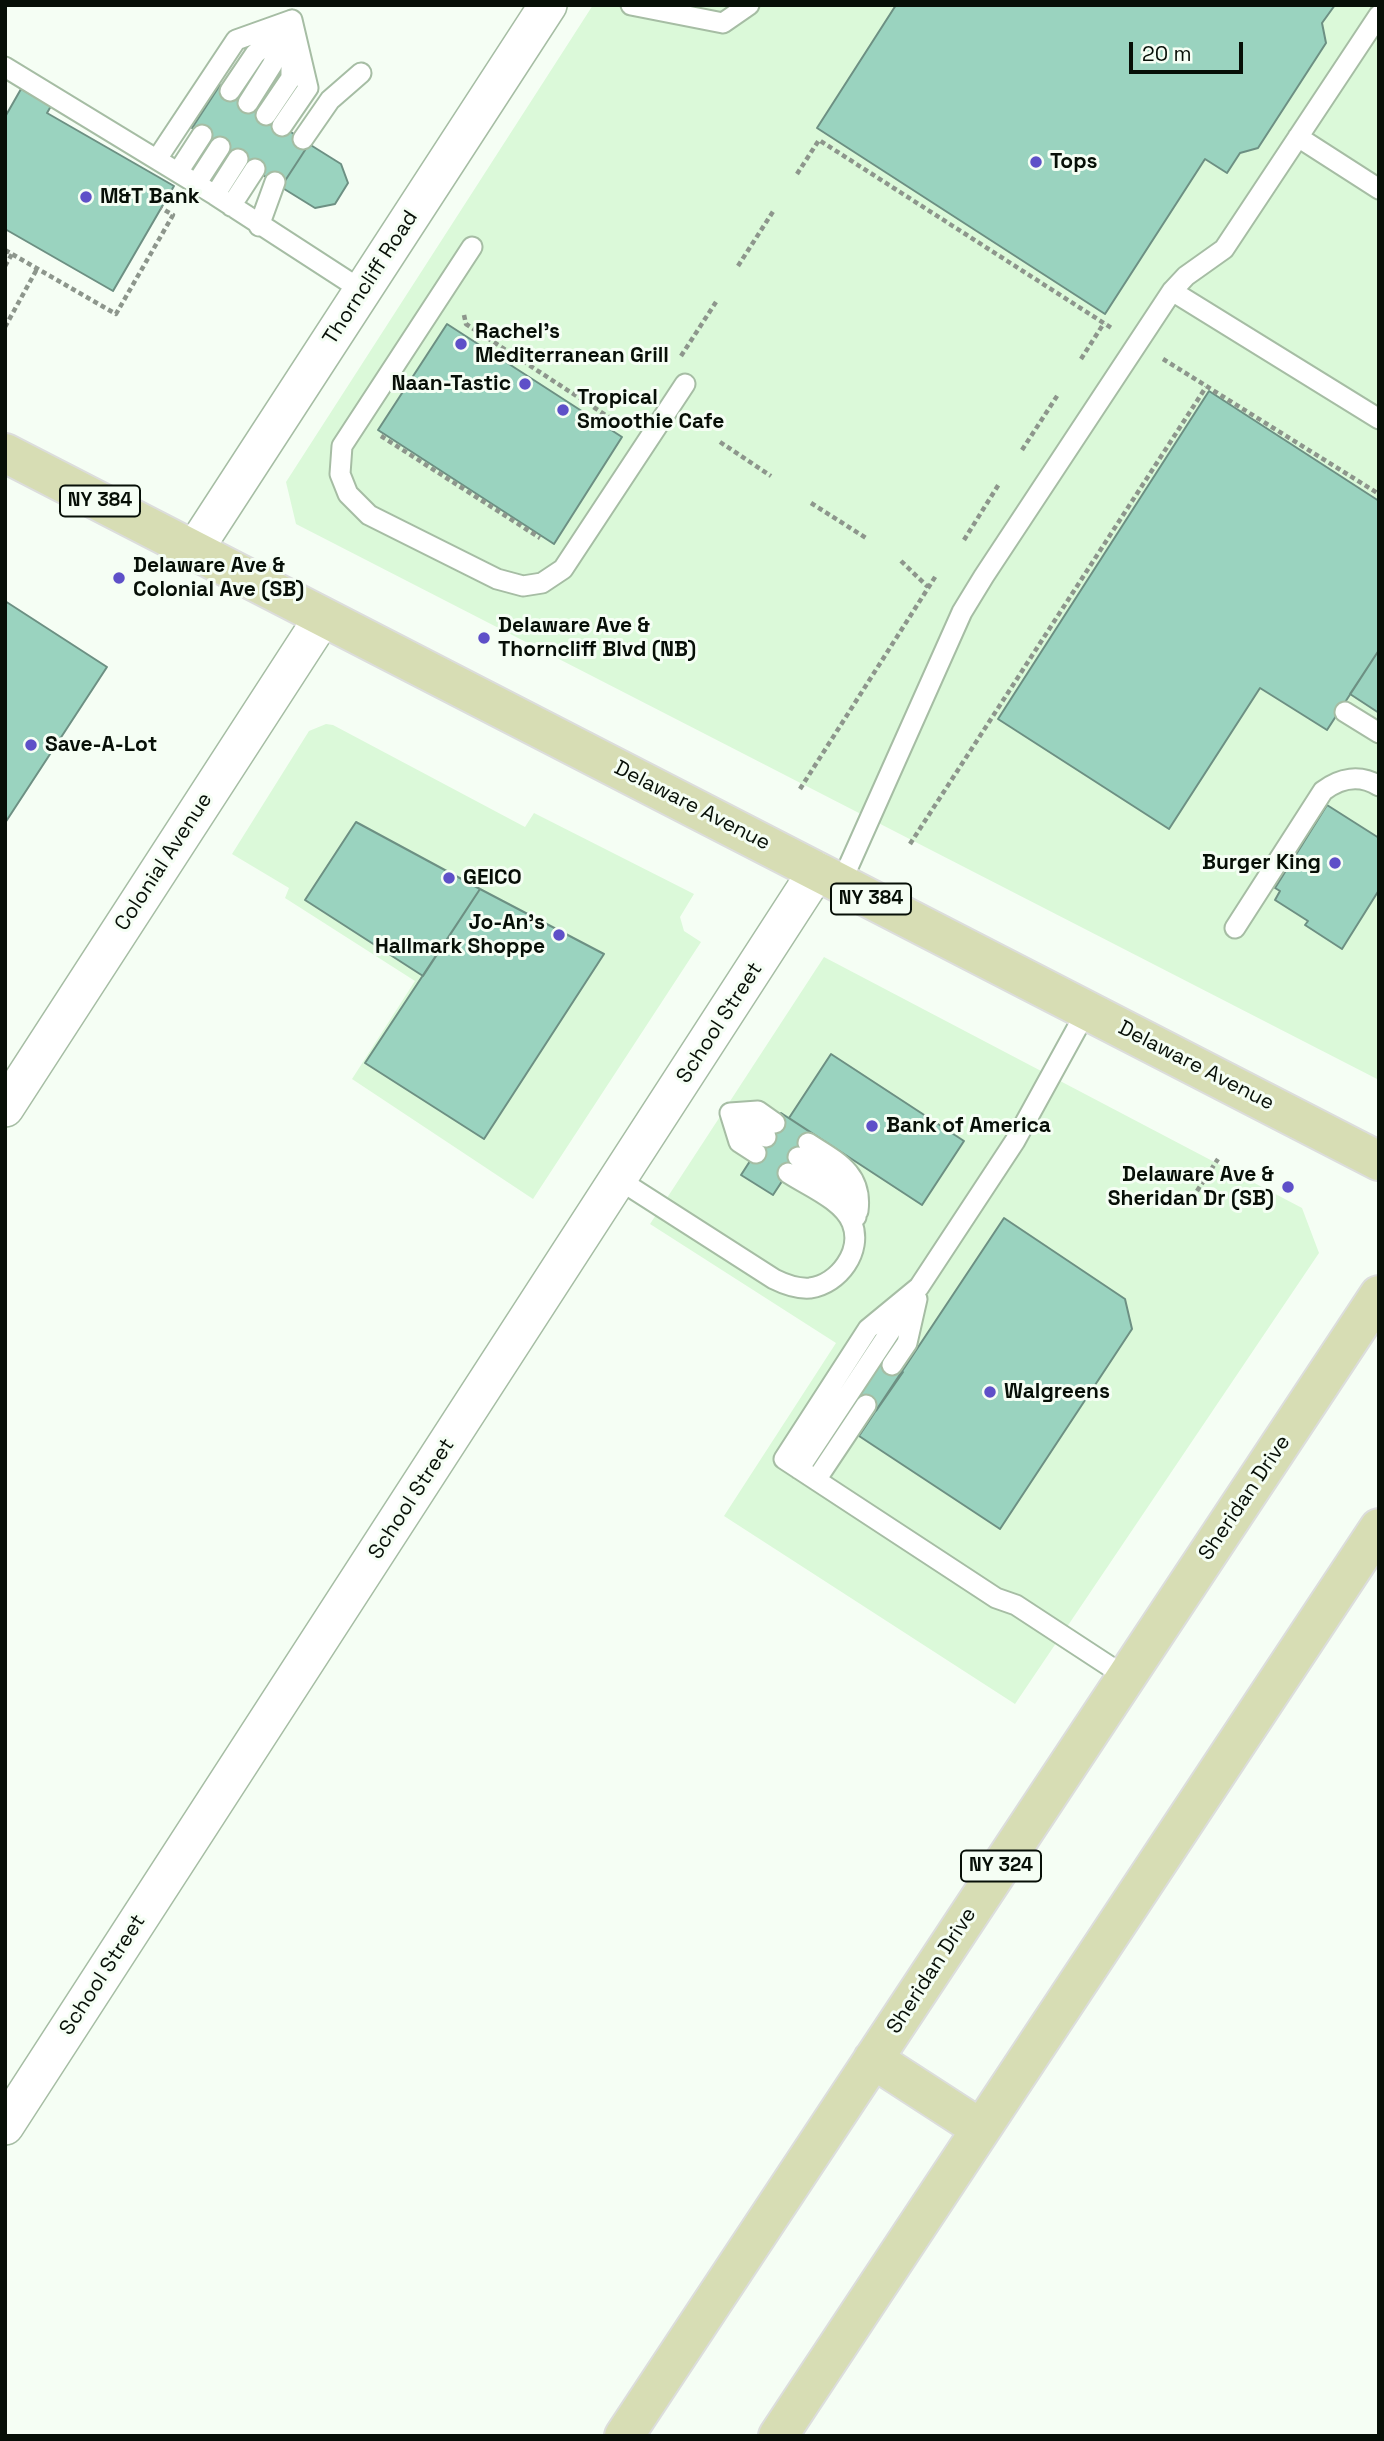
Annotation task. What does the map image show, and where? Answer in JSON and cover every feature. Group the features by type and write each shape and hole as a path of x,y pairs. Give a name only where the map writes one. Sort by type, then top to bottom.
{"main road":[{"name":"Delaware Avenue","path":"5,453 1379,1161"},
{"name":"Sheridan Drive","path":"624,2436 1379,1295"},
{"path":"778,2436 1376,1539"},
{"path":"873,2059 981,2129"}],"street":[{"name":"Thorncliff Road","path":"194,550 548,5"},
{"name":"Colonial Avenue","path":"5,1108 323,617"},
{"name":"School Street","path":"5,2126 618,1179 829,877"}],"lane":[{"path":"631,5 723,23 749,5"},
{"path":"829,877 962,612 1172,291 1186,276 1224,249 1379,15"},
{"path":"230,92 255,54 292,20"},
{"path":"248,103 272,65 292,20"},
{"path":"274,121 308,88 292,20"},
{"path":"157,159 236,40 292,20"},
{"path":"5,67 223,200 259,226 363,291"},
{"path":"303,139 330,100 347,88 361,73"},
{"path":"178,172 202,135"},
{"path":"1298,137 1379,189"},
{"path":"196,184 220,147"},
{"path":"223,200 247,164"},
{"path":"259,226 275,182"},
{"path":"472,247 342,446 340,474 348,494 369,515 497,579 523,586 542,583 563,569 685,384"},
{"path":"1172,291 1379,419"},
{"path":"1345,712 1379,733"},
{"path":"1235,928 1323,791 1335,782 1350,778 1369,780 1379,786"},
{"path":"1087,1010 1015,1141 919,1287 792,1464 996,1598 1016,1605 1126,1677"},
{"path":"758,1111 766,1137 739,1142 730,1114 758,1111"},
{"path":"618,1179 791,1287 811,1288 827,1283 839,1273 851,1255 856,1229 860,1201 853,1176 844,1166 798,1158 842,1207 856,1229"},
{"path":"892,1365 907,1343 919,1287"},
{"path":"816,1480 866,1405"}],"path":[{"path":"797,174 819,140 1113,329"},
{"path":"5,250 116,314 173,215 161,208"},
{"path":"738,266 775,210"},
{"path":"5,266 12,254"},
{"path":"5,327 38,269"},
{"path":"681,357 716,302"},
{"path":"456,307 463,311 466,324 633,432"},
{"path":"1081,359 1104,323"},
{"path":"1161,359 1379,494"},
{"path":"910,844 1206,387"},
{"path":"1022,450 1059,393"},
{"path":"380,435 540,538"},
{"path":"720,442 771,476"},
{"path":"964,540 999,484"},
{"path":"811,503 866,538"},
{"path":"901,561 928,587"},
{"path":"800,789 937,574"},
{"path":"1196,1191 1218,1159"}],"shaded area":[{"path":"593,5 1379,5 1379,1080 296,524 286,482"},
{"path":"326,724 333,725 525,827 534,813 694,894 680,917 684,931 701,942 533,1199 352,1079 415,981 285,898 289,888 232,854 309,731"},
{"path":"824,957 1302,1208 1319,1253 1015,1704 724,1516 836,1343 650,1224"}],"building":[{"name":"Tops","path":"896,5 1335,5 1322,23 1326,43 1258,148 1240,153 1227,173 1205,159 1105,314 817,128"},
{"path":"220,85 309,144 281,187 192,128"},
{"name":"M&T Bank","path":"21,89 51,106 47,113 174,186 113,291 5,229 5,117"},
{"path":"309,144 341,164 348,183 335,204 315,208 281,187"},
{"path":"447,324 622,437 554,544 378,430"},
{"path":"1209,391 1379,501 1379,650 1327,730 1260,688 1169,829 998,719"},
{"name":"Save-A-Lot","path":"5,601 107,667 5,823"},
{"path":"1379,650 1379,713 1350,694"},
{"name":"Burger King","path":"1327,805 1379,838 1379,890 1342,949 1305,925 1308,921 1275,900 1280,891 1275,888"},
{"path":"356,822 480,889 423,976 305,900"},
{"path":"480,889 604,954 484,1139 365,1063"},
{"name":"Bank of America","path":"831,1054 964,1141 922,1205 789,1118"},
{"path":"781,1113 813,1134 773,1195 741,1175"},
{"name":"Walgreens","path":"1004,1218 1125,1299 1132,1329 1000,1529 859,1436"},
{"path":"877,1354 903,1372 876,1411 850,1394"}],"place":[{"name":"Tops","path":"1036,162"},
{"name":"M&T Bank","path":"86,197"},
{"name":"Rachel's Mediterranean Grill","path":"461,344"},
{"name":"Naan-Tastic","path":"525,384"},
{"name":"Tropical Smoothie Cafe","path":"563,410"},
{"name":"Delaware Ave & Colonial Ave (SB)","path":"119,578"},
{"name":"Delaware Ave & Thorncliff Blvd (NB)","path":"484,638"},
{"name":"Save-A-Lot","path":"31,745"},
{"name":"Burger King","path":"1335,863"},
{"name":"GEICO","path":"449,878"},
{"name":"Jo-An's Hallmark Shoppe","path":"559,935"},
{"name":"Bank of America","path":"872,1126"},
{"name":"Delaware Ave & Sheridan Dr (SB)","path":"1288,1187"},
{"name":"Walgreens","path":"990,1392"}]}
